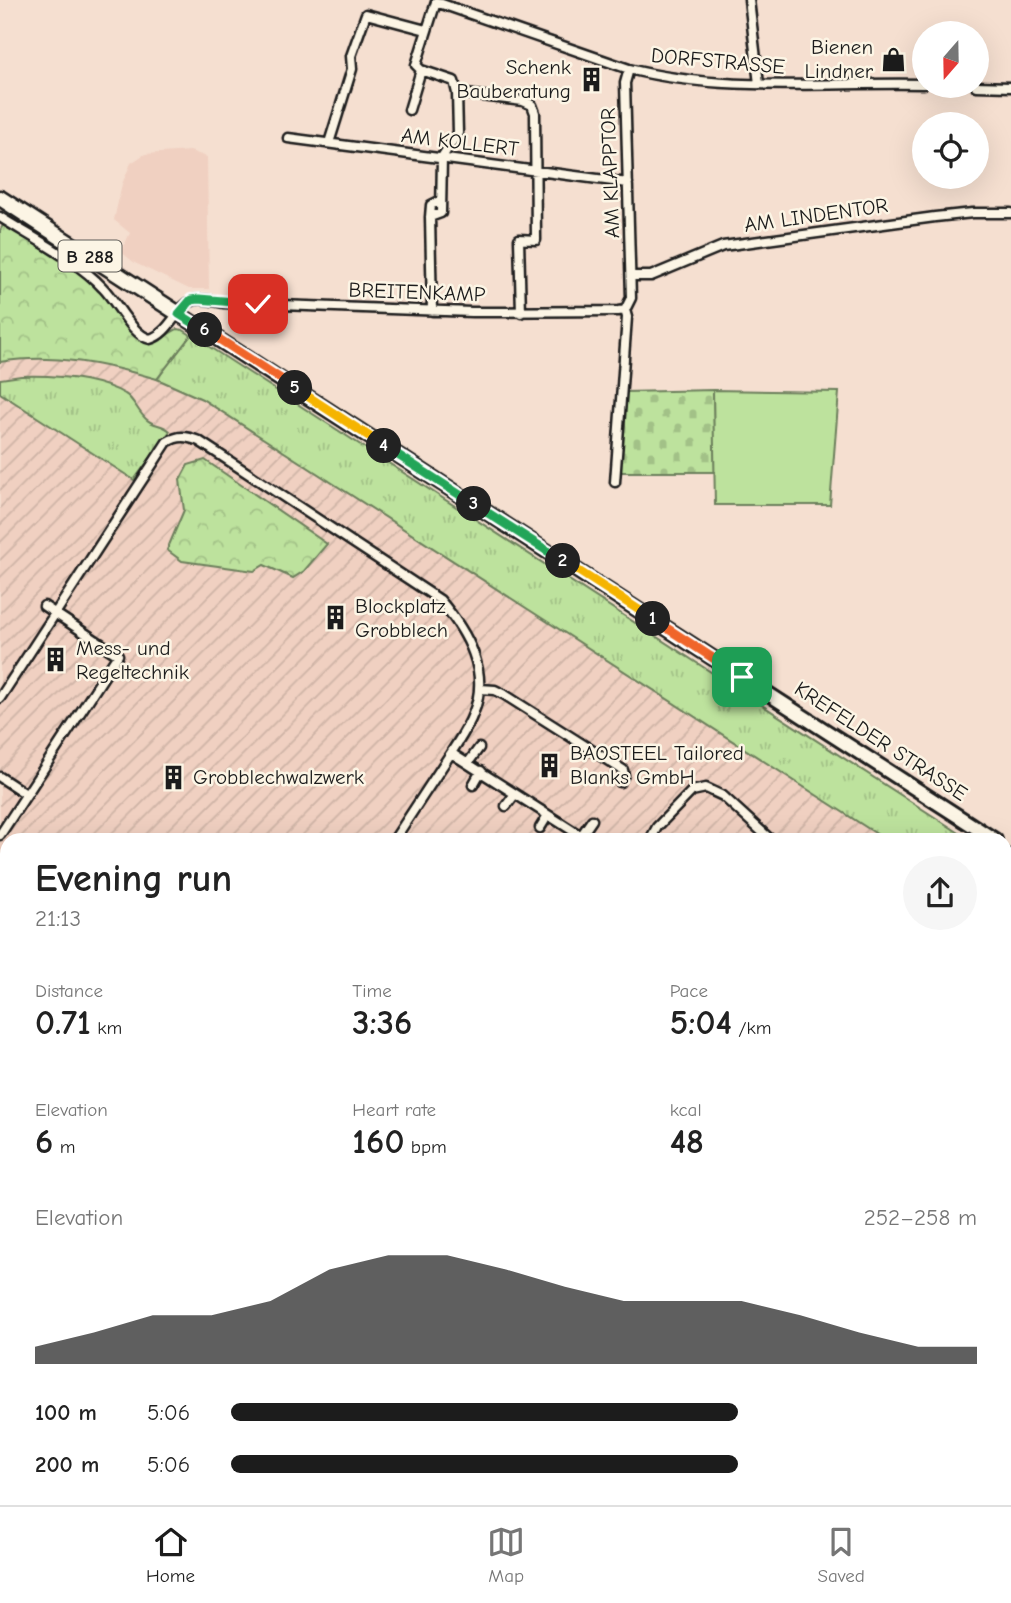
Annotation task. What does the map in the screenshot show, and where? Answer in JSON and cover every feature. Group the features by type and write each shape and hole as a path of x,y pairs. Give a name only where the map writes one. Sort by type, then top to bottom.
{"highway":[{"name":"KREFELDER STRASSE","path":"0,198 177,316"},
{"name":"KREFELDER STRASSE","path":"0,208 177,316"}],"main road":[{"name":"KREFELDER STRASSE","path":"177,316 971,833"},
{"name":"KREFELDER STRASSE","path":"177,316 984,833"}],"street":[{"path":"749,0 759,84"},
{"name":"DORFSTRASSE","path":"426,30 436,2 629,69 658,76 759,84 912,84"},
{"path":"329,143 352,69 351,56 366,14 426,30 416,65 421,70 450,79 456,86 458,133 442,158 441,213 430,217 432,311"},
{"name":"AM KLAPPTOR","path":"629,69 625,83 632,276"},
{"path":"409,110 421,70"},
{"path":"989,86 1011,87"},
{"path":"457,93 523,101 532,105 535,113 536,240 519,239 521,313"},
{"name":"AM KOLLERT","path":"288,138 628,183"},
{"name":"AM LINDENTOR","path":"632,276 651,276 723,246 935,217 1011,213"},
{"name":"BREITENKAMP","path":"0,217 80,268 102,286 140,335 150,339 155,338 191,300 199,299 223,303 432,311 521,313 625,310"},
{"path":"615,482 627,317 625,310 631,299 632,276"},
{"path":"0,698 167,442 176,437 199,441 440,600 458,621 471,646 479,669 480,689 472,716 399,833"},
{"path":"1,833 118,655 44,606"},
{"path":"480,689 495,690 505,695 623,770 624,775 620,782"},
{"path":"504,707 507,702 505,695"},
{"path":"468,763 479,748"},
{"path":"451,752 575,833"},
{"path":"473,785 481,771"},
{"path":"0,777 26,793"},
{"path":"654,833 692,791 706,788 723,796 763,833"},
{"path":"506,806 515,794"},
{"path":"540,828 548,815"},
{"path":"586,833 592,820"}],"shaded area":[{"path":"190,151 207,157 209,289 189,289 135,263 121,252 130,233 114,220 122,184 131,163 145,154"},
{"path":"55,358 126,370 157,379 202,399 875,833 0,833 0,362"}],"green space":[{"path":"4,224 93,282 137,338 153,342 177,329 191,335 157,379 60,359 0,362 0,230"},
{"path":"191,335 959,833 875,833 202,399 157,379"},
{"path":"21,376 74,378 113,388 128,396 149,421 170,431 134,480 0,393 0,379"},
{"path":"713,390 715,472 618,472 625,392"},
{"path":"713,390 839,392 830,505 715,505"},
{"path":"205,460 327,544 304,571 293,578 264,565 254,571 182,561 167,550 184,510 180,480 188,465"}],"place":[{"name":"Bienen Lindner","path":"893,59"},
{"name":"Schenk Bauberatung","path":"591,79"},
{"name":"Blockplatz Grobblech","path":"335,618"},
{"name":"Mess- und Regeltechnik","path":"56,660"},
{"name":"BAOSTEEL Tailored Blanks GmbH","path":"550,765"},
{"name":"Grobblechwalzwerk","path":"173,777"}],"route":[{"path":"258,304 191,300 179,314 742,677"}]}
